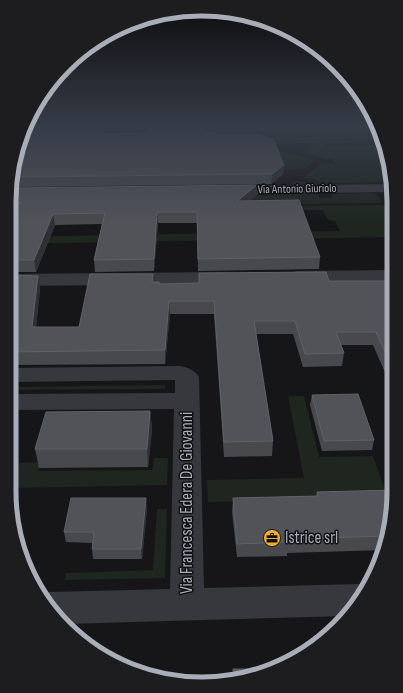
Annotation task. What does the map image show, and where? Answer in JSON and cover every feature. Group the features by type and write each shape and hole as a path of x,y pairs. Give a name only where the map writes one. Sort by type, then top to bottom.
{"street":[{"name":"Via Antonio Giuriolo","path":"215,190 387,188"},
{"path":"283,277 387,276"},
{"path":"16,280 244,278"},
{"name":"Via Francesca Edera De Giovanni","path":"16,375 181,373 187,377 187,605"},
{"name":"Via Francesca Edera De Giovanni","path":"16,402 187,401"},
{"name":"Via Francesca Edera De Giovanni","path":"57,608 352,600"}],"shaded area":[{"path":"276,158 308,158 315,160 304,169 281,170"},
{"path":"326,158 382,158 386,182 292,184 295,181 319,183 317,180 303,178 323,162 335,164 333,160"},
{"path":"318,194 320,198 331,198 333,197 331,194 377,194 382,203 180,206 179,196"},
{"path":"383,205 387,210 387,237 16,244 16,237 340,231 335,221 328,220 323,210 300,210 298,206"},
{"path":"165,385 165,389 16,390 16,387"},
{"path":"288,396 304,396 319,457 373,456 387,498 208,502 207,480 304,478"},
{"path":"154,458 168,458 167,485 16,488 16,474 19,463 41,462 39,471 152,470"},
{"path":"157,509 167,509 165,578 65,580 66,573 153,570"}],"building":[{"path":"21,158 281,158 284,165 272,174 18,177"},
{"path":"257,185 237,201 299,200 320,257 198,259 197,212 157,212 154,259 94,260 105,213 53,214 34,260 16,260 16,203 22,203 16,201 16,188"},
{"path":"326,272 329,281 386,281 387,356 376,332 336,332 344,353 305,354 295,321 254,321 273,441 224,442 214,301 169,301 165,350 16,352 16,275 38,276 32,327 79,327 90,274 153,274 152,282 159,282 160,284 199,283 199,273"},
{"path":"358,394 374,440 324,441 312,395"},
{"path":"150,411 147,449 35,449 46,412"},
{"path":"387,490 387,504 382,536 288,539 288,542 237,544 233,498 318,496 317,492"},
{"path":"71,498 146,498 141,549 92,549 94,532 64,532"},
{"path":"233,669 256,669 250,671 233,674"}],"place":[{"name":"Istrice srl","path":"272,538"}]}
